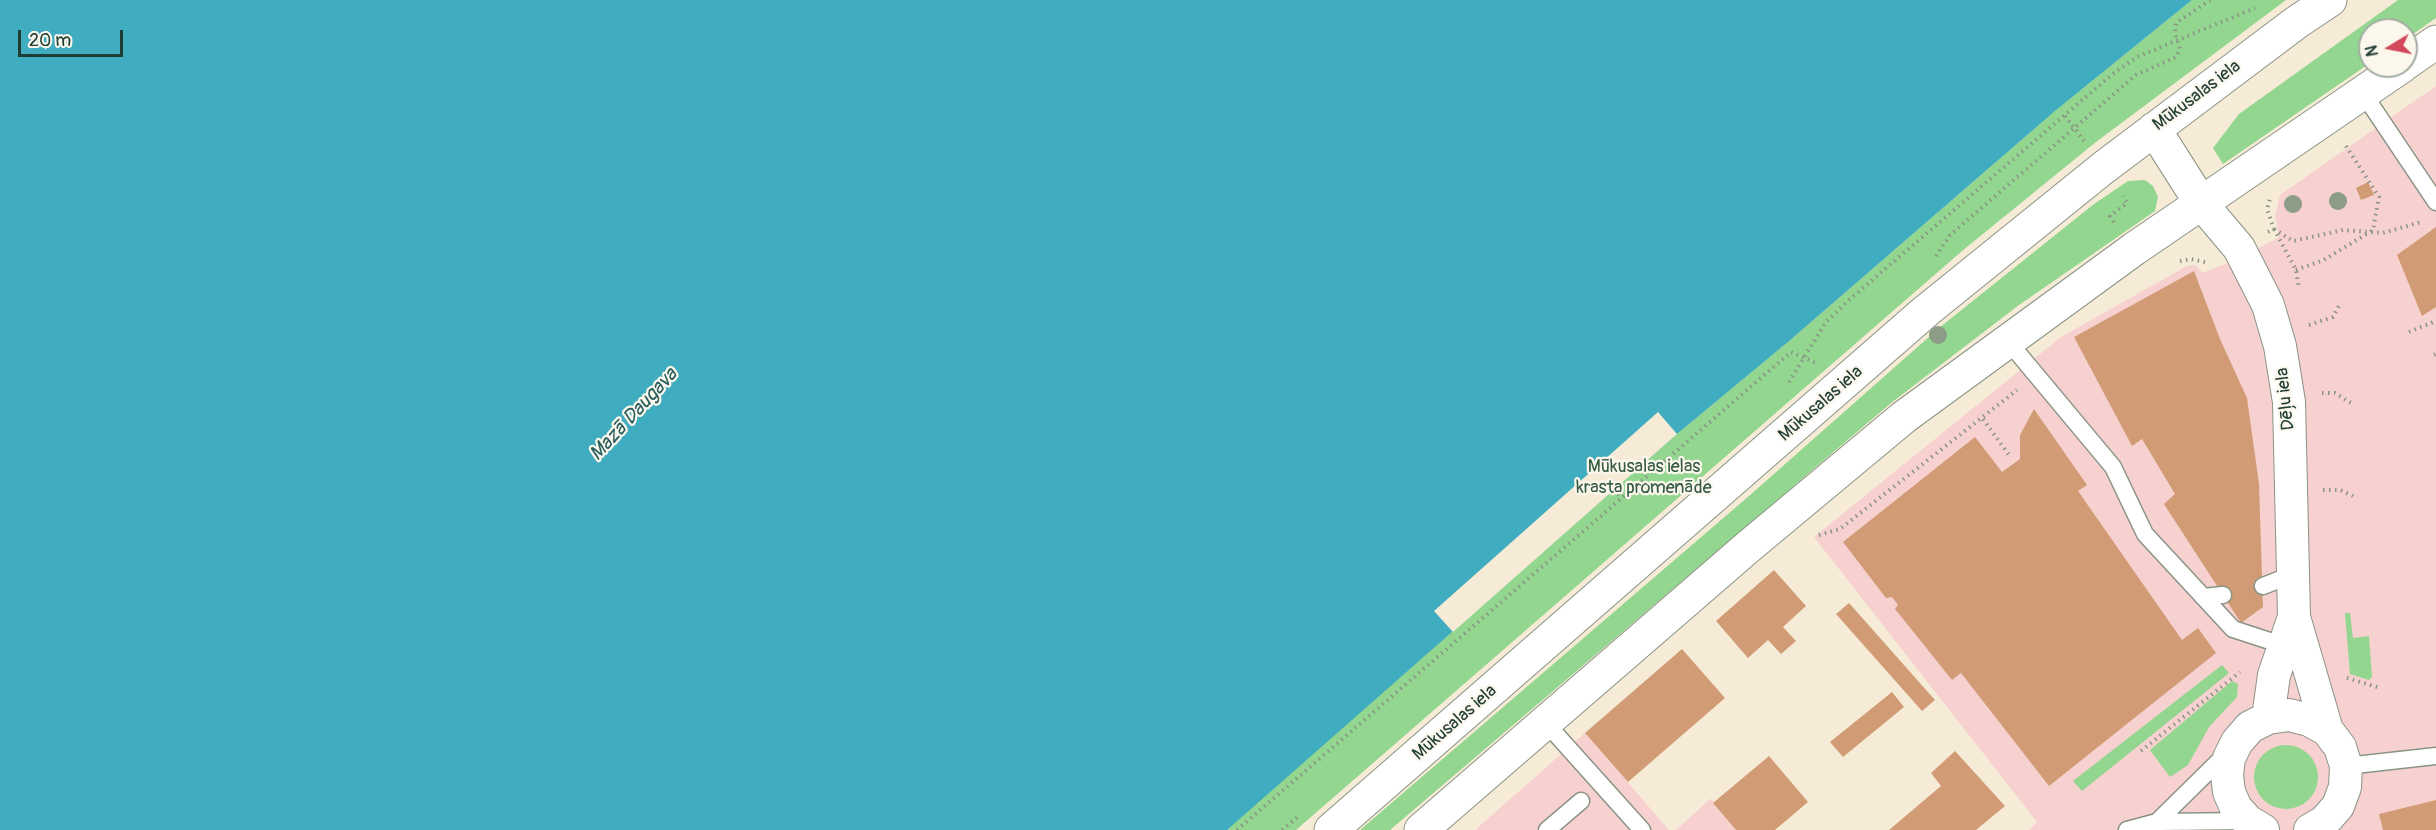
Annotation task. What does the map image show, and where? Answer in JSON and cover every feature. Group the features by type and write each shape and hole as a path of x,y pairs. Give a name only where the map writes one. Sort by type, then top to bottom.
{"main road":[{"name":"Mūkusalas iela","path":"1331,830 1926,311 2103,168 2297,22 2330,0"},
{"path":"2418,55 2436,42"},
{"path":"1421,830 1748,547 1904,417 2134,249 2385,78"},
{"path":"2154,129 2201,203"}],"street":[{"name":"Dēļu iela","path":"2201,203 2239,248 2268,305 2280,346 2289,402 2294,574 2288,631 2274,675 2268,718"},
{"name":"Dēļu iela","path":"2288,631 2327,730 2340,747 2346,766"},
{"path":"2256,825 2236,808 2229,792 2227,775 2229,758 2237,742 2250,727 2268,718 2289,715 2309,720 2327,730"},
{"path":"2310,830 2324,822 2342,818 2346,766"}],"lane":[{"path":"2363,93 2436,202"},
{"path":"2007,340 2113,467 2145,534 2233,629 2288,631"},
{"path":"2263,586 2294,574"},
{"path":"2203,597 2223,595"},
{"path":"1545,722 1642,830"},
{"path":"2157,822 2237,742"},
{"path":"2346,766 2436,756"},
{"path":"1546,830 1581,801"},
{"path":"2129,830 2157,822 2256,825"}],"path":[{"path":"1931,263 1950,235 2136,75 2176,57 2180,49 2175,33 2176,23 2210,0"},
{"path":"1787,386 1826,322 2115,72 2137,57 2263,4"},
{"path":"2065,116 2127,203 2110,216 2134,249"},
{"path":"2296,270 2324,260 2373,230 2379,197 2342,140"},
{"path":"2274,229 2293,241 2343,230 2373,230 2383,233 2400,227 2410,227 2427,217"},
{"path":"2308,325 2333,317 2340,304"},
{"path":"2409,332 2436,321"},
{"path":"1237,830 1791,352 1816,363 1825,355"},
{"path":"1814,536 1840,530 2014,395 2030,368"},
{"path":"2315,394 2335,393 2351,403"},
{"path":"1983,419 2009,455"},
{"path":"1615,489 1622,499"},
{"path":"2319,490 2340,490 2353,496"},
{"path":"2141,751 2236,673 2247,672"},
{"path":"1282,830 1300,814"}],"shaded area":[{"path":"2436,86 2436,830 2029,830 2037,822 1814,537 2061,337 2187,266 2195,265 2202,273 2243,257 2279,237 2275,216 2280,195"},
{"path":"1585,733 1669,830 1475,830"},
{"path":"1710,799 1736,830 1676,830"}],"green space":[{"name":"Mūkusalas ielas krasta promenāde","path":"2192,0 2286,0 2096,142 1962,251 1296,830 1226,830 1677,434 1788,342 2055,111"},
{"path":"2398,0 2436,0 2436,18 2418,31 2418,18 2373,18"},
{"path":"2358,29 2358,71 2223,164 2213,148 2239,114"},
{"path":"2145,180 2153,186 2158,197 2155,211 2019,305 1891,403 1390,830 1360,830 1749,496 1939,328 2094,204 2128,181"},
{"path":"2345,613 2350,613 2353,638 2369,636 2372,677 2369,680 2350,674"},
{"path":"2222,665 2229,673 2082,791 2073,781"},
{"path":"2232,681 2238,684 2237,697 2209,727 2188,765 2170,777 2150,750"},
{"path":"2286,745 2304,751 2312,759 2318,777 2312,795 2304,803 2286,809 2268,803 2260,795 2254,777 2260,759 2268,751"}],"water":[{"name":"Mazā Daugava","path":"0,0 2192,0 2055,111 1788,342 1677,434 1227,830 0,830"}],"pier":[{"path":"1658,412 1677,434 1453,632 1434,611"}],"building":[{"path":"2368,182 2374,195 2361,200 2356,188"},
{"path":"2436,227 2436,307 2422,316 2397,255"},
{"path":"2194,271 2220,339 2247,398 2259,484 2263,607 2241,623 2164,504 2175,494 2142,439 2132,446 2074,337"},
{"path":"2034,409 2087,485 2078,491 2182,640 2198,628 2216,653 2049,786 1961,673 1952,680 1895,609 1898,605 1892,597 1886,598 1843,542 1975,437 2002,472 2020,459 2020,435"},
{"path":"1774,570 1806,606 1783,627 1796,641 1781,654 1768,640 1748,658 1716,621"},
{"path":"1849,603 1935,700 1922,711 1836,614"},
{"path":"1682,649 1725,698 1628,782 1585,733"},
{"path":"1892,692 1904,707 1843,757 1830,742"},
{"path":"1955,751 2005,806 1976,830 1889,830 1941,786 1931,773"},
{"path":"1769,756 1808,802 1775,830 1736,830 1713,803"},
{"path":"2436,800 2436,830 2383,830 2379,814"}]}
